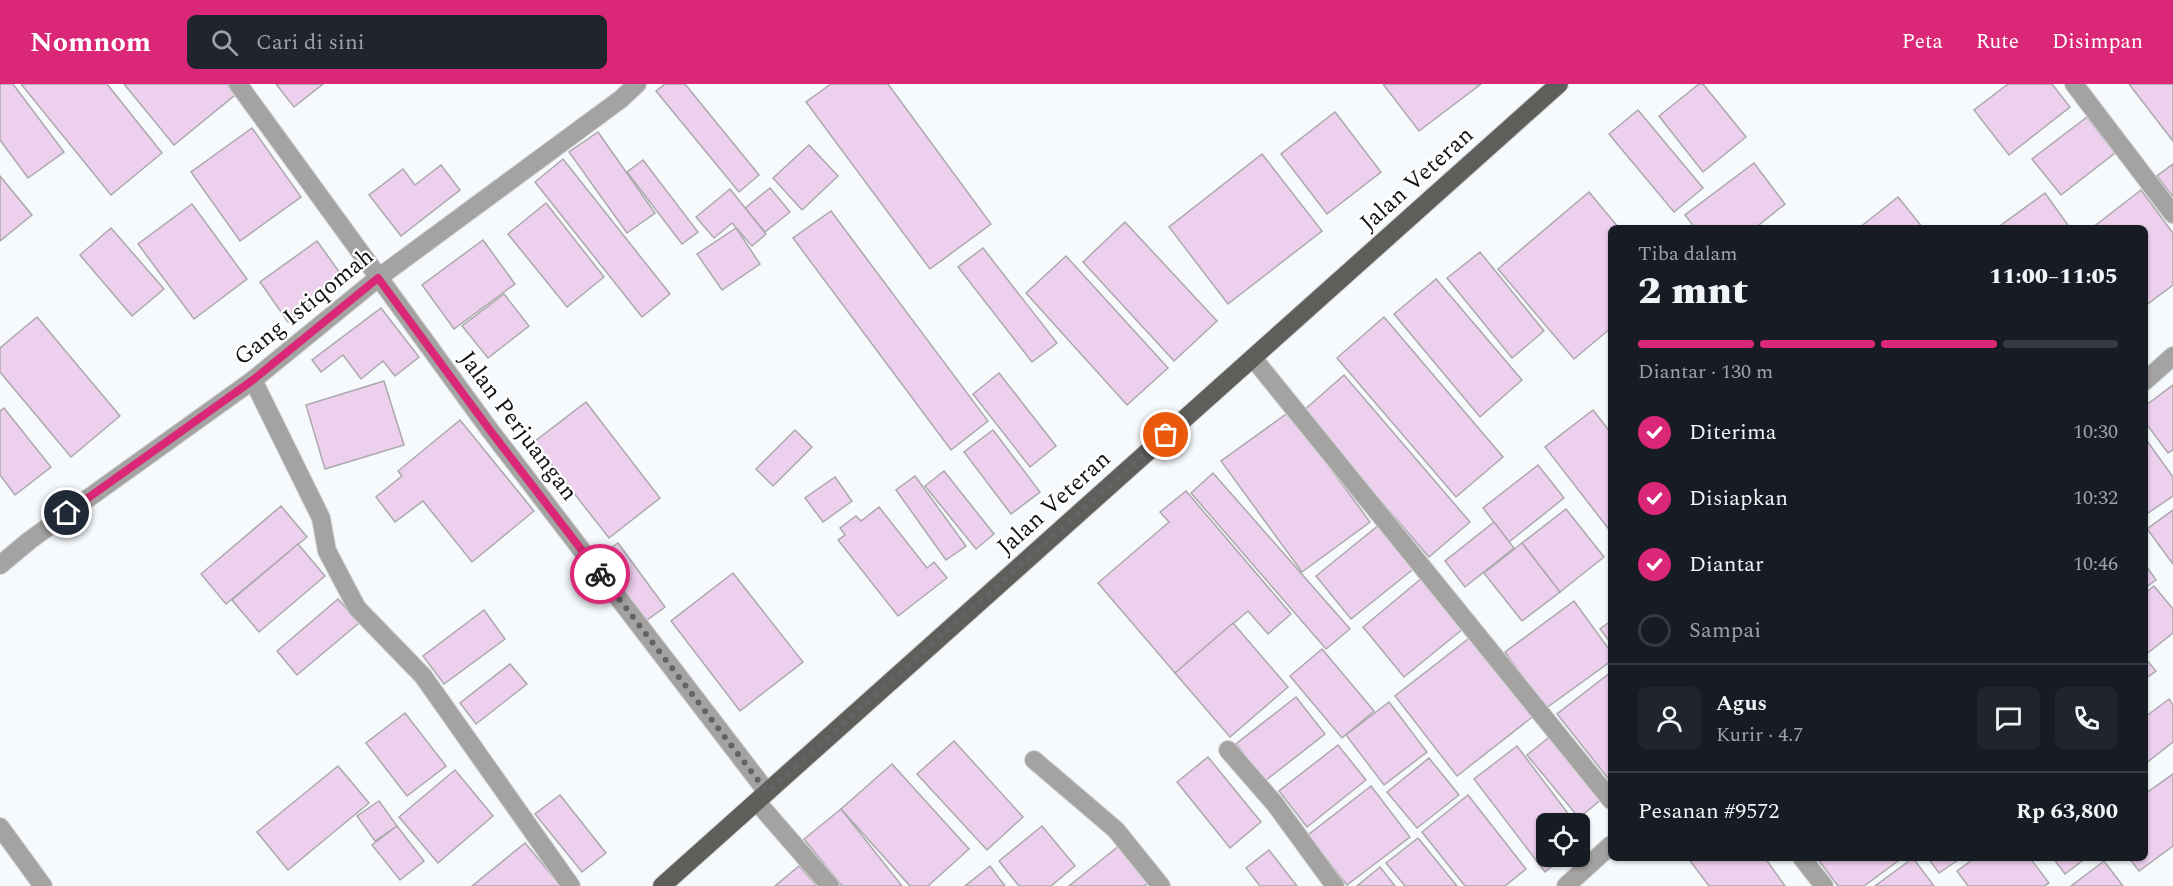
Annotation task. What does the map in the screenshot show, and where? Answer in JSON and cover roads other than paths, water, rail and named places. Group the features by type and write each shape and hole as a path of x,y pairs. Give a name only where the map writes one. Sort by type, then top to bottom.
{"main road":[{"name":"Jalan Veteran","path":"662,886 1559,84"}],"street":[{"name":"Jalan Perjuangan","path":"238,84 489,429 830,886"},
{"name":"Gang Istiqomah","path":"0,565 30,540 253,380 378,278 621,99 637,84"},
{"path":"2074,84 2173,214"},
{"path":"2148,378 2173,356"},
{"path":"1253,358 1608,796"},
{"path":"253,380 321,518 327,551 357,608 423,676 571,886"},
{"path":"1228,750 1275,804 1335,886"},
{"path":"1034,760 1116,830 1161,886"},
{"path":"0,827 43,886"},
{"path":"1566,886 1586,879 1608,849"},
{"path":"1804,861 1824,886"}]}
